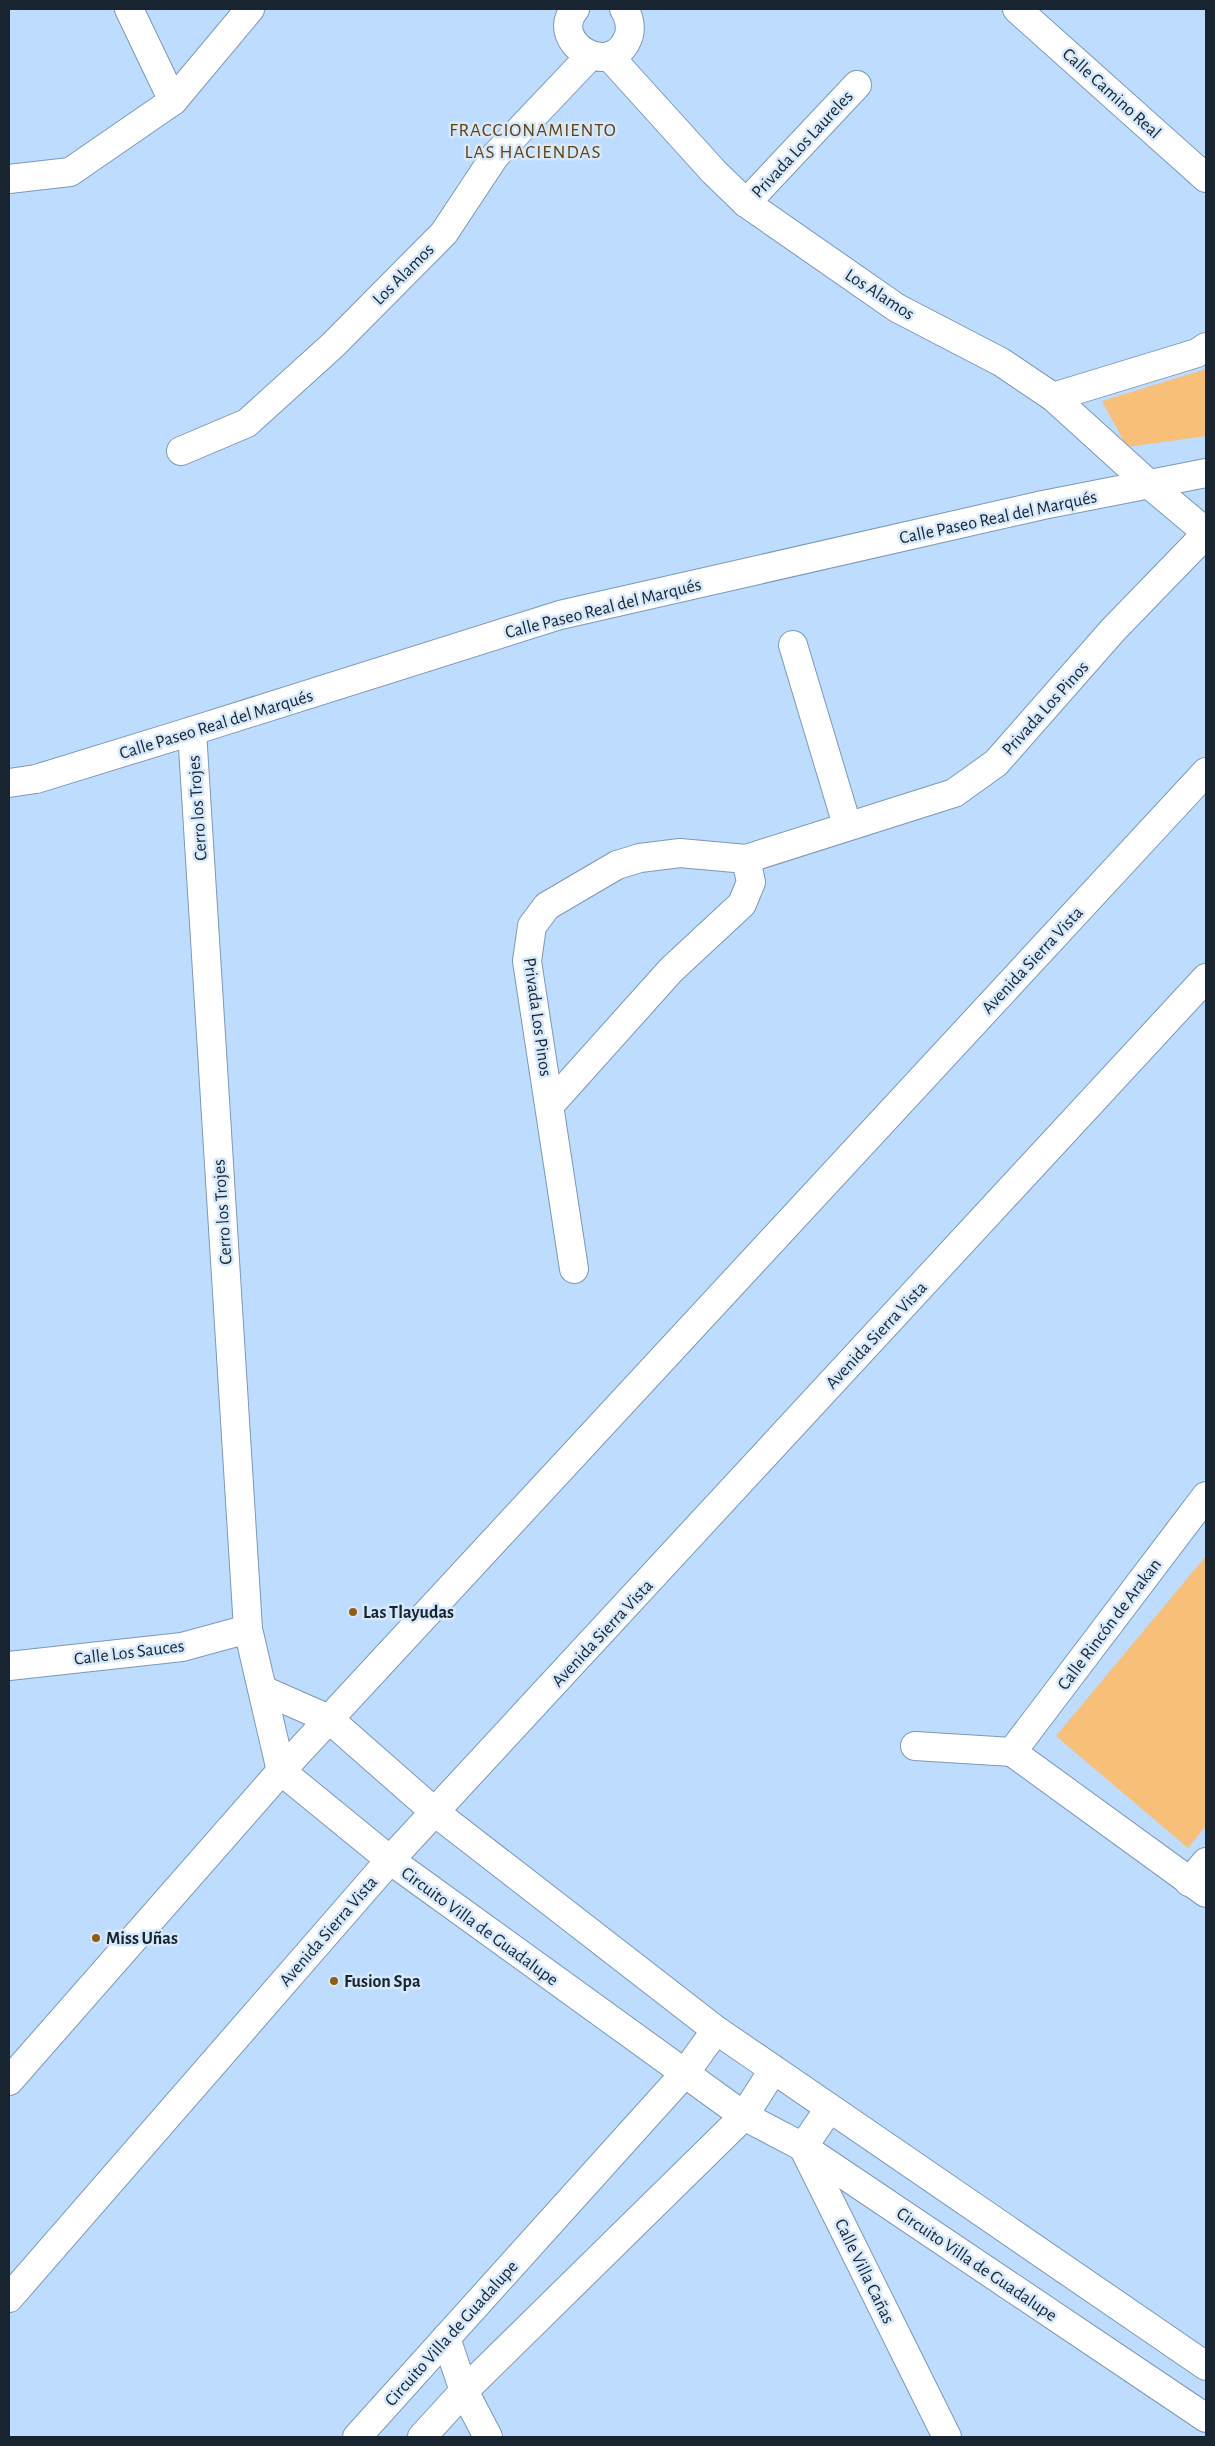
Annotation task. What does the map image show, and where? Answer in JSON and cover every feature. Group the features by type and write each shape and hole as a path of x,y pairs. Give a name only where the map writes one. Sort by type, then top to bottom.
{"street":[{"path":"129,9 173,101"},
{"path":"9,179 70,172 173,101 250,9"},
{"path":"575,9 569,22 569,33 573,43 581,51 600,56 619,51 630,32 630,22 624,9"},
{"name":"Calle Camino Real","path":"1017,9 1206,178"},
{"name":"Los Alamos","path":"181,451 247,423 332,345 444,233 495,156 600,56 746,204 897,308 1001,362 1053,397 1150,486 1206,533"},
{"name":"Privada Los Laureles","path":"746,204 857,85"},
{"path":"1053,397 1197,353 1206,346"},
{"name":"Calle Paseo Real del Marqués","path":"9,783 36,779 192,732 560,615 1043,505 1150,486 1206,473"},
{"name":"Privada Los Pinos","path":"574,1269 527,961 532,926 547,906 617,866 640,858 680,853 746,859 847,825 954,793 996,763 1113,630 1206,533"},
{"path":"793,644 847,825"},
{"name":"Cerro los Trojes","path":"192,732 248,1629 282,1771"},
{"name":"Avenida Sierra Vista","path":"9,2080 329,1719 1206,772"},
{"name":"Privada Los Pinos","path":"550,1105 671,970 742,904 751,882 746,859"},
{"name":"Avenida Sierra Vista","path":"9,2298 390,1860 436,1813 1206,978"},
{"name":"Calle Rincón de Arakan","path":"1012,1752 1206,1496"},
{"name":"Calle Los Sauces","path":"9,1666 182,1647 248,1629"},
{"path":"262,1690 329,1719 436,1813 716,2030 1206,2366"},
{"path":"915,1746 1012,1752 1201,1879"},
{"name":"Circuito Villa de Guadalupe","path":"282,1771 390,1860 744,2116 803,2147 1206,2418"},
{"name":"Circuito Villa de Guadalupe","path":"357,2437 685,2073 716,2030"},
{"path":"422,2437 464,2391 744,2116 773,2070"},
{"path":"803,2147 829,2109"},
{"name":"Calle Villa Cañas","path":"803,2147 947,2437"},
{"path":"446,2338 464,2391 488,2437"}],"shaded area":[{"path":"1206,369 1206,436 1127,447 1102,401"},
{"path":"1206,1556 1206,1826 1188,1848 1056,1736"}],"place":[{"name":"Las Tlayudas","path":"353,1612"},
{"name":"Miss Uñas","path":"96,1938"},
{"name":"Fusion Spa","path":"334,1981"}],"district":[{"name":"FRACCIONAMIENTO LAS HACIENDAS","path":"533,140"}]}
